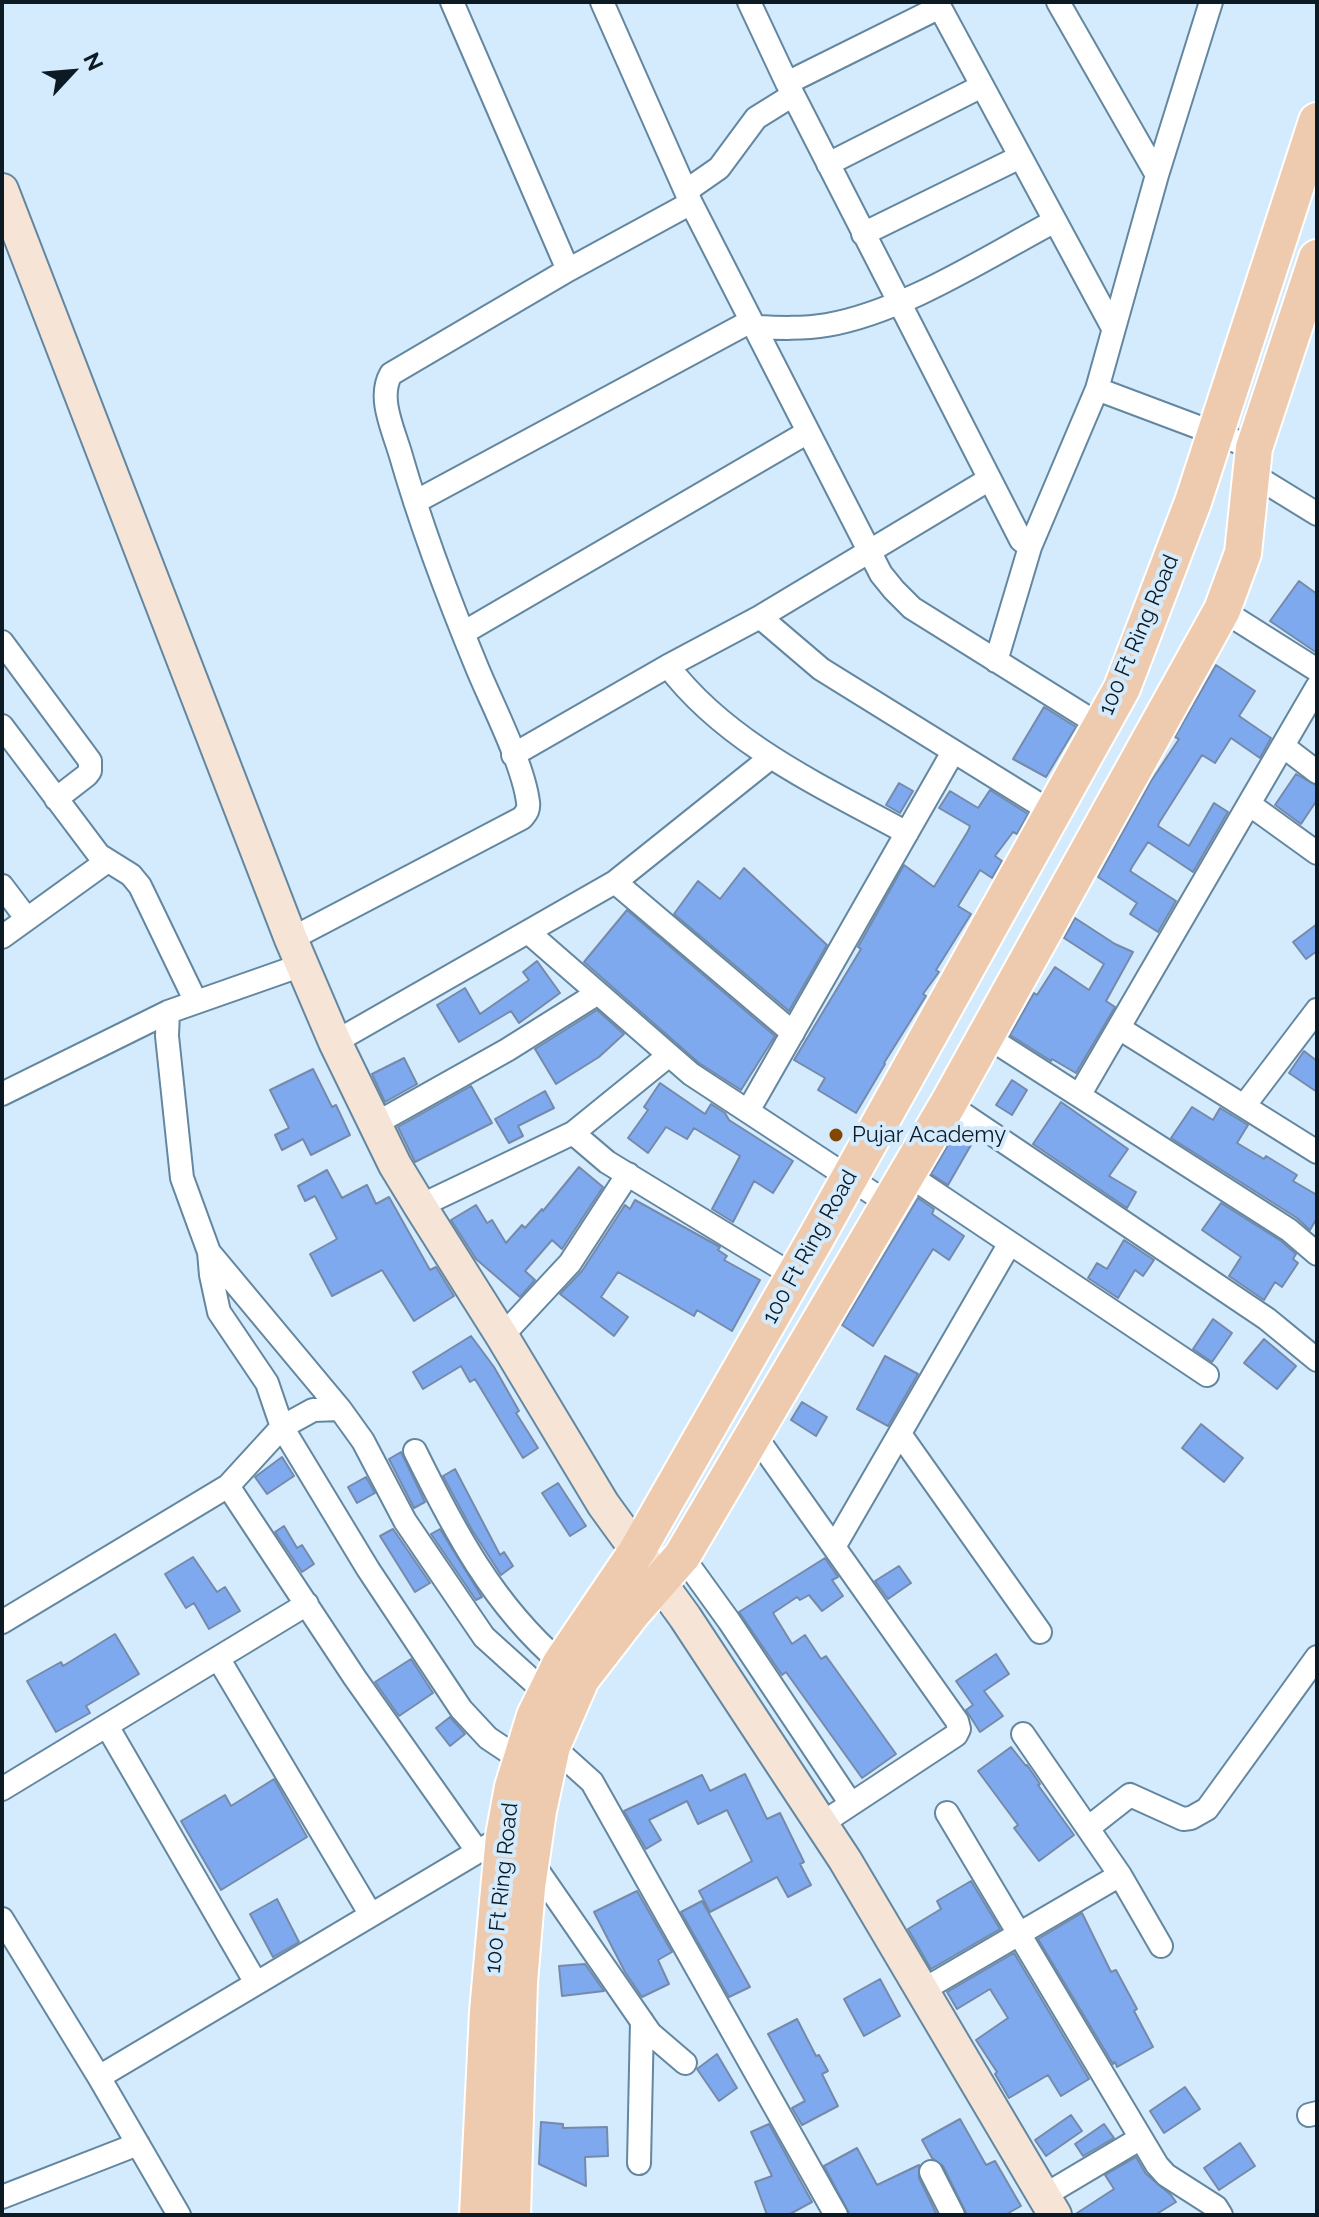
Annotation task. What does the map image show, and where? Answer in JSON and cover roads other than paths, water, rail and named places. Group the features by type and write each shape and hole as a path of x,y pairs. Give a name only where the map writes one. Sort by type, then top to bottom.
{"main road":[{"name":"100 Ft Ring Road","path":"497,2213 531,1861 537,1753 535,1716 554,1678 637,1551 1122,688 1193,502 1317,121"},
{"name":"100 Ft Ring Road","path":"497,2213 488,2012 491,1844 537,1753 581,1679 671,1569 754,1434 948,1104 1222,610 1243,553 1253,461 1317,258"}],"street":[{"path":"452,2 568,270"},
{"path":"602,2 689,197 869,553 894,590 912,608 1101,726"},
{"path":"749,2 988,480 1021,540 1030,547"},
{"path":"1058,2 1157,175"},
{"path":"2,1094 296,952 522,818 528,811 528,801 513,755 463,633 415,502 386,401 386,382 391,374 689,197 719,168 756,118 790,89 938,4 1113,328"},
{"path":"996,661 1030,547 1097,389 1203,8"},
{"path":"828,164 982,86"},
{"path":"863,234 1020,157"},
{"path":"2,190 296,952 375,1124 420,1206 603,1504 637,1551 671,1569 729,1621 851,1804"},
{"path":"415,502 753,324 800,328 851,320 899,303 1055,221"},
{"path":"1097,389 1214,432 1317,514"},
{"path":"463,633 808,432"},
{"path":"513,755 760,617 988,480"},
{"path":"1222,610 1317,670"},
{"path":"760,617 821,669 1053,813"},
{"path":"2,642 90,761 87,775 56,799"},
{"path":"668,666 693,697 770,758 907,833"},
{"path":"1080,1094 1317,687"},
{"path":"2,726 106,862 120,867 140,886 196,1002"},
{"path":"1283,746 1317,772"},
{"path":"748,1111 953,752"},
{"path":"335,1042 615,882 770,758"},
{"path":"1249,804 1317,853"},
{"path":"2,937 106,862"},
{"path":"615,882 793,1033"},
{"path":"2,886 27,919"},
{"path":"528,932 668,1056 849,1178 898,1189 1010,1243 1207,1375"},
{"path":"375,1124 507,1050 598,993"},
{"path":"1244,1106 1317,1010"},
{"path":"168,1012 167,1036 182,1178 209,1252 219,1312 267,1383 282,1427 368,1569 461,1709 488,1738 537,1753 592,1782 836,2215"},
{"path":"1119,1028 1317,1152"},
{"path":"986,1036 1289,1230 1317,1254"},
{"path":"420,1206 573,1133 668,1056"},
{"path":"948,1104 1267,1319 1317,1360"},
{"path":"573,1133 596,1154 794,1276"},
{"path":"502,1336 570,1263 628,1174"},
{"path":"834,1547 1010,1243"},
{"path":"209,1252 363,1441 405,1521 484,1637 554,1678"},
{"path":"2,1622 228,1486 282,1427 313,1410 340,1409"},
{"path":"754,1434 957,1721 959,1729 956,1735 821,1824"},
{"path":"900,1434 1040,1632"},
{"path":"415,1451 452,1528 479,1571 525,1631 554,1678"},
{"path":"99,2077 491,1844 355,1678 228,1486"},
{"path":"671,1569 1050,2205 1141,2138"},
{"path":"2,1789 307,1604"},
{"path":"1088,1828 1130,1795 1183,1819 1207,1809 1317,1657"},
{"path":"218,1658 371,1915"},
{"path":"107,1726 256,1983"},
{"path":"1023,1734 1120,1875 1161,1946"},
{"path":"947,1813 1166,2175 1216,2207 1221,2215"},
{"path":"531,1861 650,2033 685,2063"},
{"path":"923,1990 1120,1875"},
{"path":"3,1924 99,2077 179,2215"},
{"path":"639,2163 642,2021"},
{"path":"2,2197 138,2144"},
{"path":"931,2172 953,2215"}],"place":[{"name":"Pujar Academy","path":"836,1135"}]}
